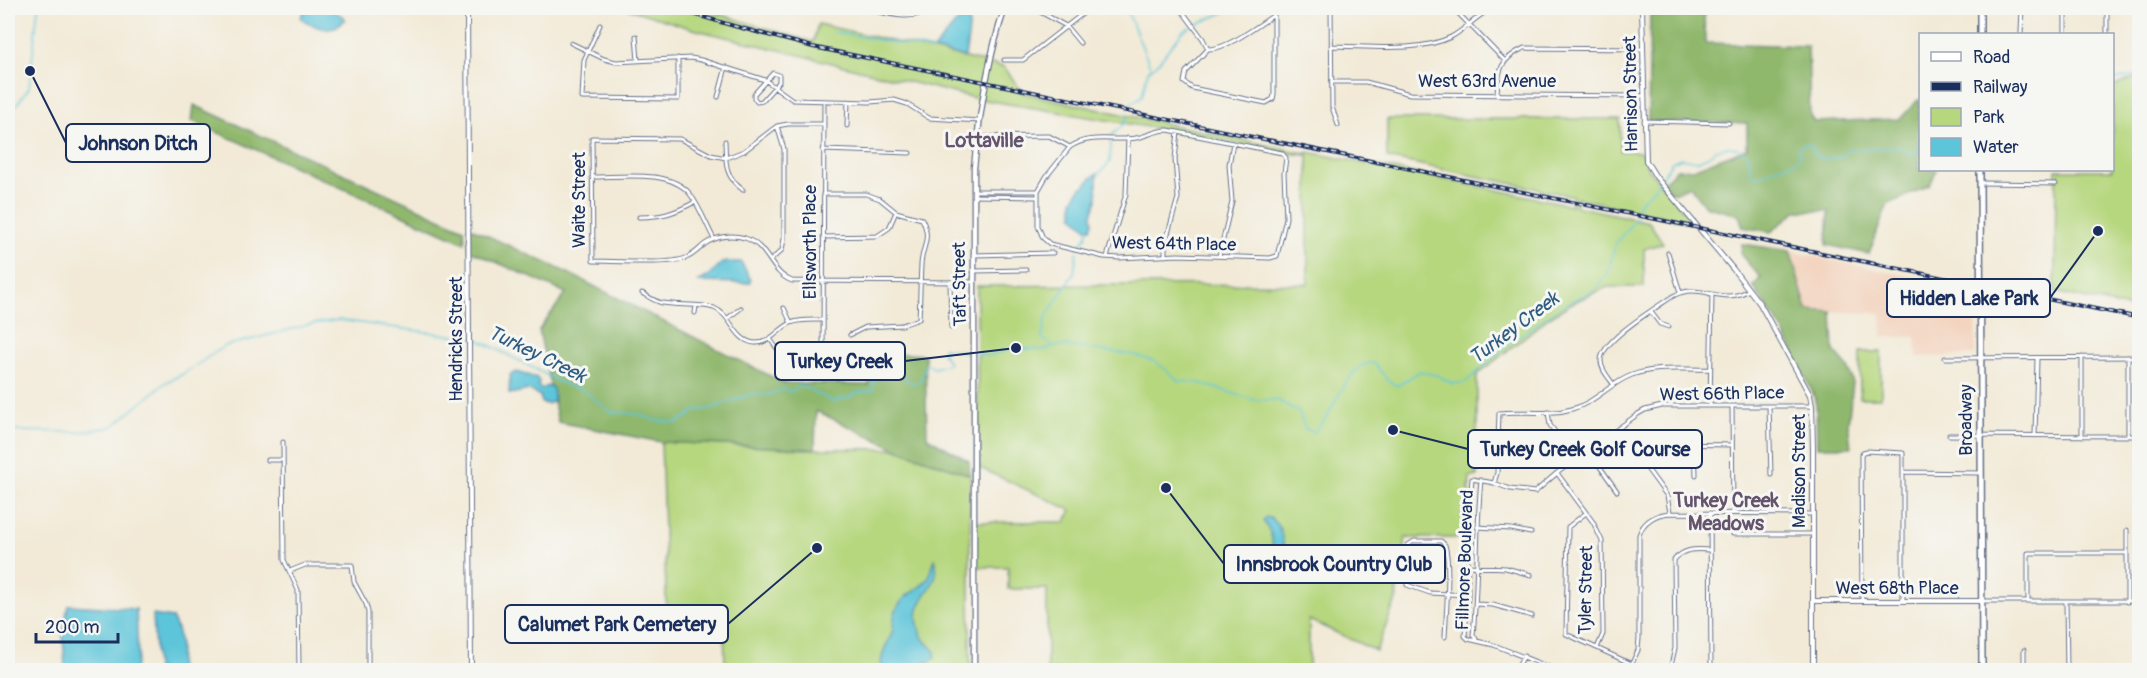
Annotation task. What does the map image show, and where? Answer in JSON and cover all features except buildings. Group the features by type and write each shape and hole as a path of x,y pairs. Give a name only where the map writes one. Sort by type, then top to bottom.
{"main road":[{"name":"Taft Street","path":"974,670 973,193 977,137 992,57 1005,8"},
{"path":"1980,8 1980,33"},
{"name":"Broadway","path":"1980,171 1982,670"}],"street":[{"name":"Hendricks Street","path":"467,8 471,670"},
{"path":"861,8 907,17 920,15 933,8"},
{"path":"1032,8 1066,26 1080,43"},
{"path":"1004,60 1023,60 1090,8"},
{"path":"1180,8 1208,49"},
{"path":"1274,8 1274,15 1274,94 1271,101 1266,103 1192,88 1184,82 1186,72 1208,49 1238,38 1274,15"},
{"path":"1331,8 1332,107 1338,125"},
{"path":"1453,8 1505,61"},
{"path":"1331,46 1425,45 1454,36 1493,8"},
{"name":"Harrison Street","path":"1642,8 1645,157 1656,177"},
{"path":"2021,33 2022,8"},
{"path":"2065,8 2065,33"},
{"path":"2106,33 2107,8"},
{"path":"600,25 582,68 582,98 678,99 678,58"},
{"path":"636,36 638,62"},
{"path":"571,43 604,59 616,62 691,58 765,80 793,100 848,102 894,100 907,104 929,118 980,121"},
{"path":"1497,94 1498,75 1505,61 1513,53 1524,48 1535,46 1643,49"},
{"path":"718,97 726,67"},
{"path":"772,73 779,75 779,82 775,86 762,101 757,102 754,98 754,94 772,73"},
{"name":"West 63rd Avenue","path":"1331,82 1366,82 1410,94 1644,96"},
{"name":"Ellsworth Place","path":"824,101 824,364 837,378"},
{"path":"847,126 848,102"},
{"path":"1644,122 1729,123"},
{"path":"726,158 744,151 777,126 824,124"},
{"path":"771,260 782,250 784,239 784,149 777,126"},
{"path":"973,193 1038,197 1038,191 1046,177 1070,147 1086,140 1128,138 1159,130 1233,143 1229,165 1232,201 1219,257"},
{"path":"1165,256 1178,198 1175,159 1178,132"},
{"path":"977,137 1049,136 1070,147"},
{"name":"Waite Street","path":"714,239 687,258 676,261 593,261 592,138 680,139 711,155 726,158"},
{"path":"1107,257 1126,194 1128,138"},
{"path":"725,141 730,179 743,190"},
{"name":"West 64th Place","path":"1038,197 1040,232 1043,238 1056,247 1107,257 1270,258 1277,256 1287,211 1284,173 1286,155 1233,143"},
{"path":"823,150 910,153"},
{"path":"592,177 666,178 684,188 695,202 714,239 734,236 747,239 758,245 783,278 792,281 973,282"},
{"name":"Madison Street","path":"1656,177 1749,290 1793,362 1810,395 1812,406 1813,670"},
{"path":"1980,183 2056,184"},
{"path":"973,193 1038,191"},
{"path":"823,194 867,194 880,199 896,212 922,219 926,226 927,241 921,261 919,319 902,326 866,327 850,335"},
{"path":"639,217 659,217 672,214 695,202"},
{"path":"823,237 877,236 889,228 896,212"},
{"path":"1668,253 1680,292"},
{"path":"973,255 1053,254"},
{"path":"973,272 1026,270"},
{"path":"950,282 951,328"},
{"path":"1614,385 1603,370 1600,360 1602,353 1607,345 1651,312 1680,292 1693,290 1735,297 1749,290"},
{"path":"642,293 663,303 713,308 728,318 738,335 746,341 757,343 770,339 791,323 802,320 823,320"},
{"path":"1710,406 1712,294"},
{"path":"695,313 696,306"},
{"path":"728,318 741,308"},
{"path":"784,308 791,323"},
{"path":"1651,312 1660,324 1669,327"},
{"path":"770,339 781,354"},
{"path":"2082,357 2082,435"},
{"path":"2128,357 2128,436"},
{"path":"1945,358 2139,357"},
{"path":"2035,436 2037,358"},
{"path":"1494,483 1497,473 1499,413 1548,412 1580,407 1631,375 1654,370 1710,369"},
{"name":"West 66th Place","path":"1480,480 1510,489 1535,492 1557,473 1645,410 1662,406 1812,406"},
{"path":"1732,406 1733,513"},
{"path":"1769,406 1771,475"},
{"path":"1548,412 1550,425 1575,460"},
{"path":"1618,429 1667,496 1670,513"},
{"path":"1949,435 2139,436"},
{"path":"1538,445 1558,437"},
{"path":"283,442 284,560 296,583 299,598 299,670"},
{"path":"1643,462 1660,448 1670,444 1731,445"},
{"path":"1695,444 1696,475"},
{"path":"1588,450 1617,491"},
{"path":"1862,601 1863,452 1903,453 1903,601"},
{"path":"268,460 283,460"},
{"path":"1904,472 1981,473"},
{"name":"Tyler Street","path":"1557,473 1586,513 1602,541 1603,634 1597,649"},
{"name":"Fillmore Boulevard","path":"1472,479 1480,480 1473,636 1477,640 1468,639 1465,636 1468,595 1467,534 1472,479"},
{"path":"1586,513 1568,527 1566,634 1645,670"},
{"path":"1629,670 1638,650 1641,529 1656,516 1670,513 1812,514"},
{"path":"1710,513 1712,670"},
{"path":"1477,527 1531,533"},
{"path":"2127,530 2127,602"},
{"path":"1733,534 1812,534"},
{"path":"1445,637 1446,594 1447,550 1446,545 1441,542 1414,541 1408,545 1407,585 1430,593 1446,594 1468,595"},
{"path":"1670,670 1675,648 1674,560 1691,549 1710,550"},
{"path":"2028,601 2028,553 2127,553"},
{"path":"290,571 304,565 352,565 354,582 368,612 368,670"},
{"path":"1468,566 1506,568 1531,575"},
{"name":"West 68th Place","path":"1813,601 1982,601"},
{"path":"1982,601 2139,601"},
{"path":"2066,601 2067,670"},
{"path":"1476,604 1505,608 1532,616"},
{"path":"1477,640 1556,670"},
{"path":"2024,650 2024,670"},
{"path":"1516,670 1524,656"}],"shaded area":[{"path":"1790,251 1976,291 1975,355 1917,357 1916,337 1882,337 1881,313 1807,311"}],"green space":[{"path":"626,8 698,8 813,42 818,24 1004,67 1023,93 1308,154 1308,152 1571,205 1573,196 1387,158 1387,119 1620,119 1620,151 1642,152 1649,170 1694,223 1577,198 1575,206 1649,222 1663,243 1644,249 1644,287 1607,287 1570,304 1548,318 1477,375 1477,476 1470,477 1466,538 1405,538 1405,572 1397,572 1397,597 1376,651 1309,620 1309,670 1047,670 1047,589 1008,589 1008,567 975,567 975,522 1065,522 1071,510 978,467 977,286 1308,284 1308,155 1282,153 1178,132 979,99 693,29"},
{"path":"1704,11 1705,43 1808,46 1810,116 1814,122 1900,119 1919,100 1919,171 1937,171 1930,185 1887,205 1869,254 1827,245 1829,211 1796,211 1771,232 1743,227 1739,215 1705,206 1690,186 1673,193 1662,183 1677,169 1693,169 1747,148 1747,123 1648,122 1650,12"},
{"path":"2139,77 2139,310 2055,292 2056,171 2114,171 2114,87"},
{"path":"194,105 464,229 465,243 192,121"},
{"path":"469,227 570,274 784,383 869,385 871,352 925,355 927,437 969,461 970,475 897,449 816,411 815,449 661,442 558,422 539,330 566,293 469,250"},
{"path":"1742,244 1790,251 1807,310 1832,312 1834,351 1848,367 1853,383 1848,423 1851,447 1817,447 1816,400 1784,332 1753,286 1761,278 1741,255"},
{"path":"1860,352 1881,352 1881,398 1860,398"},
{"path":"661,442 806,449 897,449 970,475 970,670 725,670 724,621 667,621"}],"water":[{"path":"304,9 332,11 341,15 345,20 330,29 316,26 301,18"},
{"path":"969,14 964,57 933,50 955,24"},
{"path":"1097,174 1097,200 1092,214 1093,223 1091,228 1087,228 1073,216 1073,200 1081,187 1084,187"},
{"path":"741,262 751,280 749,283 697,282 709,276 722,263"},
{"path":"516,372 537,378 541,389 548,386 553,388 554,401 548,404 542,403 540,396 529,390 509,394 510,375"},
{"path":"1266,517 1279,527 1285,555 1297,564 1297,568 1292,571 1284,571 1273,560 1271,535 1263,521"},
{"path":"935,559 934,580 917,613 923,638 935,652 935,658 916,665 910,670 882,670 882,656 892,632 897,608 904,598 927,580"},
{"path":"68,605 136,609 138,656 135,670 65,670 63,634"},
{"path":"153,615 172,618 175,624 180,644 179,670 156,670"}],"waterway":[{"path":"8,116 29,88 38,8"},
{"path":"969,8 969,14"},
{"path":"1126,8 1151,68"},
{"path":"1194,25 1231,8"},
{"path":"1128,108 1142,96 1148,71 1157,64 1182,32 1190,27"},
{"path":"833,32 933,50"},
{"name":"Turkey Creek","path":"2114,80 2140,74"},
{"path":"1111,136 1125,123 1127,114"},
{"name":"Turkey Creek","path":"976,354 987,356 1016,348 1045,350 1054,346 1067,346 1134,355 1156,362 1179,381 1196,382 1254,400 1277,400 1299,412 1305,429 1314,432 1326,418 1343,387 1361,366 1368,363 1375,364 1387,380 1397,386 1420,371 1439,376 1453,384 1466,382 1511,342 1563,305 1593,291 1608,274 1615,244 1634,221 1639,203 1655,187 1672,162 1681,158 1698,161 1715,150 1728,147 1738,148 1749,156 1750,172 1754,176 1761,176 1797,160 1801,156 1798,150 1800,146 1806,144 1812,146 1815,155 1824,159 1843,156 1848,150 1902,147 1909,154 1917,153 1919,138"},
{"path":"1098,175 1110,162 1111,141"},
{"path":"1078,248 1089,228"},
{"path":"1052,345 1042,338 1047,315 1074,273 1077,252"},
{"name":"Turkey Creek","path":"8,431 80,432 112,427 166,382 183,374 225,346 312,324 339,320 477,339 566,385 583,390 611,412 638,414 654,420 677,423 697,410 710,409 751,394 767,395 783,389 792,392 800,385 834,402 849,398 856,393 873,390 874,379 870,373 873,369 879,368 879,364 884,361 897,366 908,381 918,383 925,365 928,364 934,368 948,364 943,348 972,353"}],"railway":[{"path":"673,8 813,47 2140,318"}],"place":[{"name":"Johnson Ditch","path":"30,71"},
{"name":"Hidden Lake Park","path":"2098,231"},
{"name":"Turkey Creek","path":"1016,348"},
{"name":"Turkey Creek Golf Course","path":"1393,430"},
{"name":"Innsbrook Country Club","path":"1166,488"},
{"name":"Calumet Park Cemetery","path":"817,548"}],"district":[{"name":"Lottaville","path":"984,140"},
{"name":"Turkey Creek Meadows","path":"1726,512"}]}
